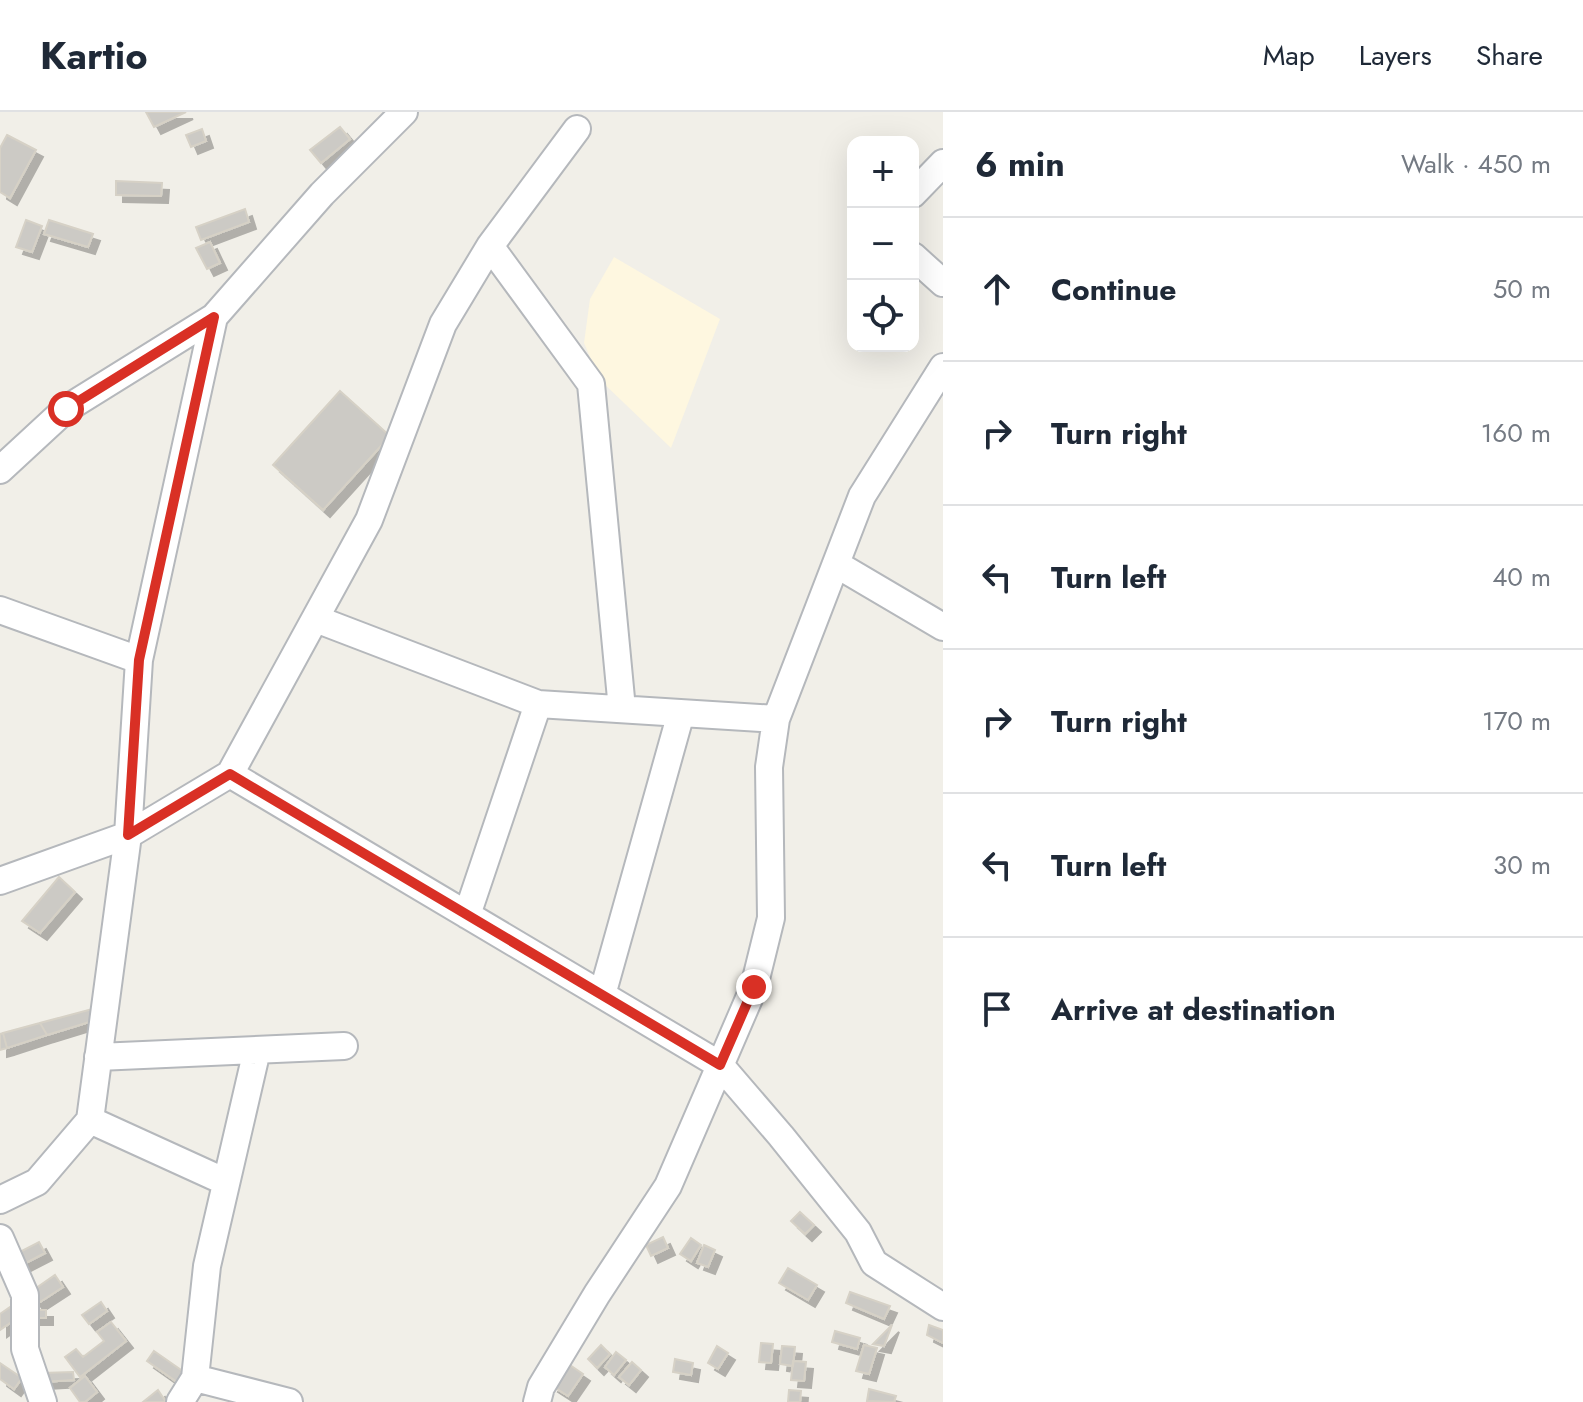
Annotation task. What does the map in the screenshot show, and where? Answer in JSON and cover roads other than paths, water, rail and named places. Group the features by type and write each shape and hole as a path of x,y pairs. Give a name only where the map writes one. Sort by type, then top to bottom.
{"street":[{"path":"0,470 66,409 214,317 322,194 404,112"},
{"path":"0,881 128,835 230,774 369,520 443,324 490,246 577,129"},
{"path":"919,188 943,163"},
{"path":"490,246 591,384 622,709"},
{"path":"919,261 943,283"},
{"path":"0,1200 37,1182 90,1120 128,835 139,660 214,317"},
{"path":"537,1402 541,1387 597,1294 668,1186 754,987 771,918 769,767 776,719 862,496 943,367"},
{"path":"836,564 943,627"},
{"path":"0,610 139,660"},
{"path":"316,619 538,704 776,719"},
{"path":"467,915 538,704"},
{"path":"602,995 681,713"},
{"path":"230,774 720,1065 858,1232 874,1263 943,1307"},
{"path":"98,1057 344,1046"},
{"path":"180,1402 195,1378 207,1266 257,1050"},
{"path":"90,1120 226,1182"},
{"path":"0,1238 25,1295 25,1349 43,1402"},
{"path":"195,1378 289,1402"}]}
